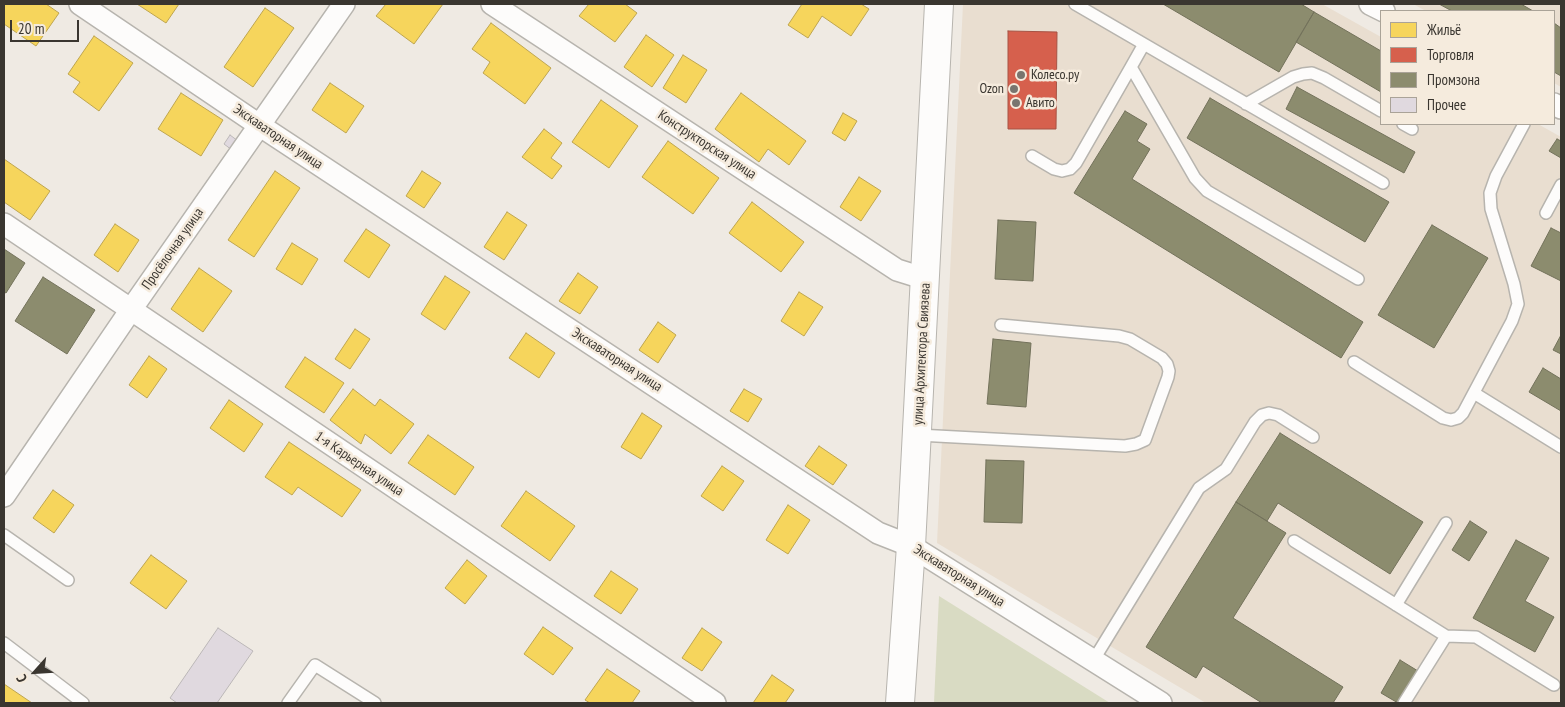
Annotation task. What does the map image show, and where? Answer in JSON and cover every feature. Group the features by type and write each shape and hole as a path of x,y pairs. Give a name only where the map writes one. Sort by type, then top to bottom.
{"main road":[{"name":"улица Архитектора Свиязева","path":"900,703 912,546 939,4"}],"street":[{"name":"Экскаваторная улица","path":"80,4 259,125 878,533 912,546 1160,703"},
{"name":"Просёлочная улица","path":"4,496 130,311 344,4"},
{"name":"Конструкторская улица","path":"492,4 897,270 926,279"},
{"path":"1370,4 1382,10"},
{"name":"1-я Карьерная улица","path":"4,224 130,311 715,703"}],"lane":[{"path":"1078,5 1383,183"},
{"path":"1032,156 1062,172 1070,169 1076,163 1144,44"},
{"path":"1131,67 1195,178 1207,191 1358,279"},
{"path":"1246,104 1293,77 1312,73 1380,110"},
{"path":"1354,362 1444,418 1451,420 1458,418 1463,413 1512,321 1518,304 1514,284 1491,209 1490,194 1496,176 1523,125"},
{"path":"1546,213 1561,185"},
{"path":"918,435 1125,446 1145,440 1168,377 1167,364 1162,358 1130,338 1001,324"},
{"path":"1474,393 1561,447"},
{"path":"1093,660 1200,488 1226,469 1255,422 1262,415 1270,413 1278,415 1313,437"},
{"path":"1396,605 1446,524"},
{"path":"4,535 68,580"},
{"path":"1294,541 1446,636 1476,637 1554,685"},
{"path":"1404,703 1446,636"},
{"path":"4,643 83,703"},
{"path":"288,703 315,665 375,703"}],"shaded area":[{"path":"963,4 1322,4 1380,36 1380,125 1540,125 1561,137 1561,703 1206,703 937,543"},
{"path":"1413,4 1561,4 1561,87 1555,84 1555,10 1424,10"}],"green space":[{"path":"939,596 1110,703 934,703"}],"building: Жильё":[{"path":"4,4 46,4 59,13 36,46 4,24"},
{"path":"137,4 179,4 166,23"},
{"path":"386,4 443,4 414,44 376,16"},
{"path":"589,4 625,4 637,13 615,42 579,16"},
{"path":"802,4 861,4 869,9 851,36 822,16 808,38 788,25"},
{"path":"265,8 294,28 253,87 224,67"},
{"path":"491,23 551,68 525,104 483,73 490,62 472,49"},
{"path":"646,35 674,55 652,87 624,67"},
{"path":"94,36 133,63 99,111 73,92 80,82 68,74"},
{"path":"683,55 707,70 686,103 663,88"},
{"path":"330,83 364,106 346,133 312,110"},
{"path":"181,93 223,120 201,156 158,129"},
{"path":"741,93 806,141 789,165 768,149 759,162 715,129"},
{"path":"601,100 638,126 609,168 572,142"},
{"path":"843,113 857,121 845,141 832,133"},
{"path":"544,129 562,143 551,158 562,166 552,179 522,157"},
{"path":"668,141 719,178 693,214 642,177"},
{"path":"4,159 50,191 30,220 4,202"},
{"path":"275,171 300,188 254,257 228,240"},
{"path":"422,171 441,183 424,208 406,196"},
{"path":"859,177 881,191 861,221 840,207"},
{"path":"752,202 804,242 781,272 729,233"},
{"path":"507,212 527,225 504,260 484,247"},
{"path":"115,224 139,240 118,272 94,255"},
{"path":"366,229 390,245 369,278 344,261"},
{"path":"292,243 318,259 302,285 276,269"},
{"path":"199,268 232,291 203,332 171,309"},
{"path":"578,273 598,287 580,314 559,301"},
{"path":"445,276 470,292 445,330 421,314"},
{"path":"799,292 823,307 804,336 781,321"},
{"path":"658,322 676,335 658,363 639,350"},
{"path":"355,329 370,339 350,369 335,359"},
{"path":"526,333 555,353 539,378 509,358"},
{"path":"149,356 167,369 147,398 129,385"},
{"path":"305,357 344,383 324,413 285,387"},
{"path":"353,389 375,406 380,399 414,424 391,454 365,434 361,444 330,420"},
{"path":"744,389 762,399 748,422 730,411"},
{"path":"229,400 263,424 244,452 210,428"},
{"path":"642,413 662,426 641,459 621,447"},
{"path":"428,435 474,467 455,495 408,463"},
{"path":"289,442 361,490 342,517 298,487 292,495 265,477"},
{"path":"819,446 847,465 833,485 805,466"},
{"path":"722,466 744,481 723,511 701,496"},
{"path":"53,490 74,505 54,533 33,518"},
{"path":"526,491 575,526 550,561 501,526"},
{"path":"788,505 810,520 788,554 766,540"},
{"path":"151,555 187,581 166,609 130,583"},
{"path":"467,560 487,576 465,604 445,588"},
{"path":"611,571 638,589 621,614 594,596"},
{"path":"543,627 573,648 553,675 524,654"},
{"path":"702,628 722,642 702,671 682,658"},
{"path":"607,669 640,691 632,703 590,703 585,700"},
{"path":"772,675 794,690 785,703 753,703"},
{"path":"4,684 32,703 4,703"}],"building: Торговля":[{"path":"1008,31 1057,32 1056,129 1008,129"}],"building: Промзона":[{"path":"1163,4 1301,4 1314,12 1279,72"},
{"path":"1439,4 1521,4 1531,10 1450,10"},
{"path":"1314,12 1380,50 1380,91 1296,42"},
{"path":"1555,24 1561,28 1561,76 1555,73"},
{"path":"1297,87 1415,152 1404,173 1286,109"},
{"path":"1210,98 1389,202 1365,242 1187,138"},
{"path":"1125,111 1147,124 1137,141 1150,149 1132,179 1363,322 1341,358 1074,193"},
{"path":"1557,139 1561,141 1561,158 1549,151"},
{"path":"998,220 1036,222 1033,281 995,279"},
{"path":"1432,225 1488,258 1434,348 1378,315"},
{"path":"1551,228 1561,233 1561,281 1531,266"},
{"path":"4,249 25,263 6,293 4,292"},
{"path":"43,277 95,310 67,354 15,321"},
{"path":"1561,335 1561,354 1553,350"},
{"path":"993,339 1031,343 1026,407 987,404"},
{"path":"1543,368 1561,379 1561,411 1529,392"},
{"path":"1280,433 1423,522 1390,574 1278,503 1267,521 1236,502"},
{"path":"986,460 1024,461 1022,523 984,522"},
{"path":"1236,502 1286,533 1233,618 1343,687 1333,703 1262,703 1203,666 1196,678 1146,647"},
{"path":"1470,521 1487,532 1469,561 1452,550"},
{"path":"1516,540 1549,558 1525,601 1554,617 1535,652 1473,618"},
{"path":"1400,660 1418,671 1398,703 1381,693"}],"building: Прочее":[{"path":"230,135 238,141 232,150 224,144"},
{"path":"218,628 253,651 217,703 177,703 170,698"}],"place":[{"name":"Колесо.ру","path":"1021,75"},
{"name":"Ozon","path":"1014,89"},
{"name":"Авито","path":"1016,103"}]}
